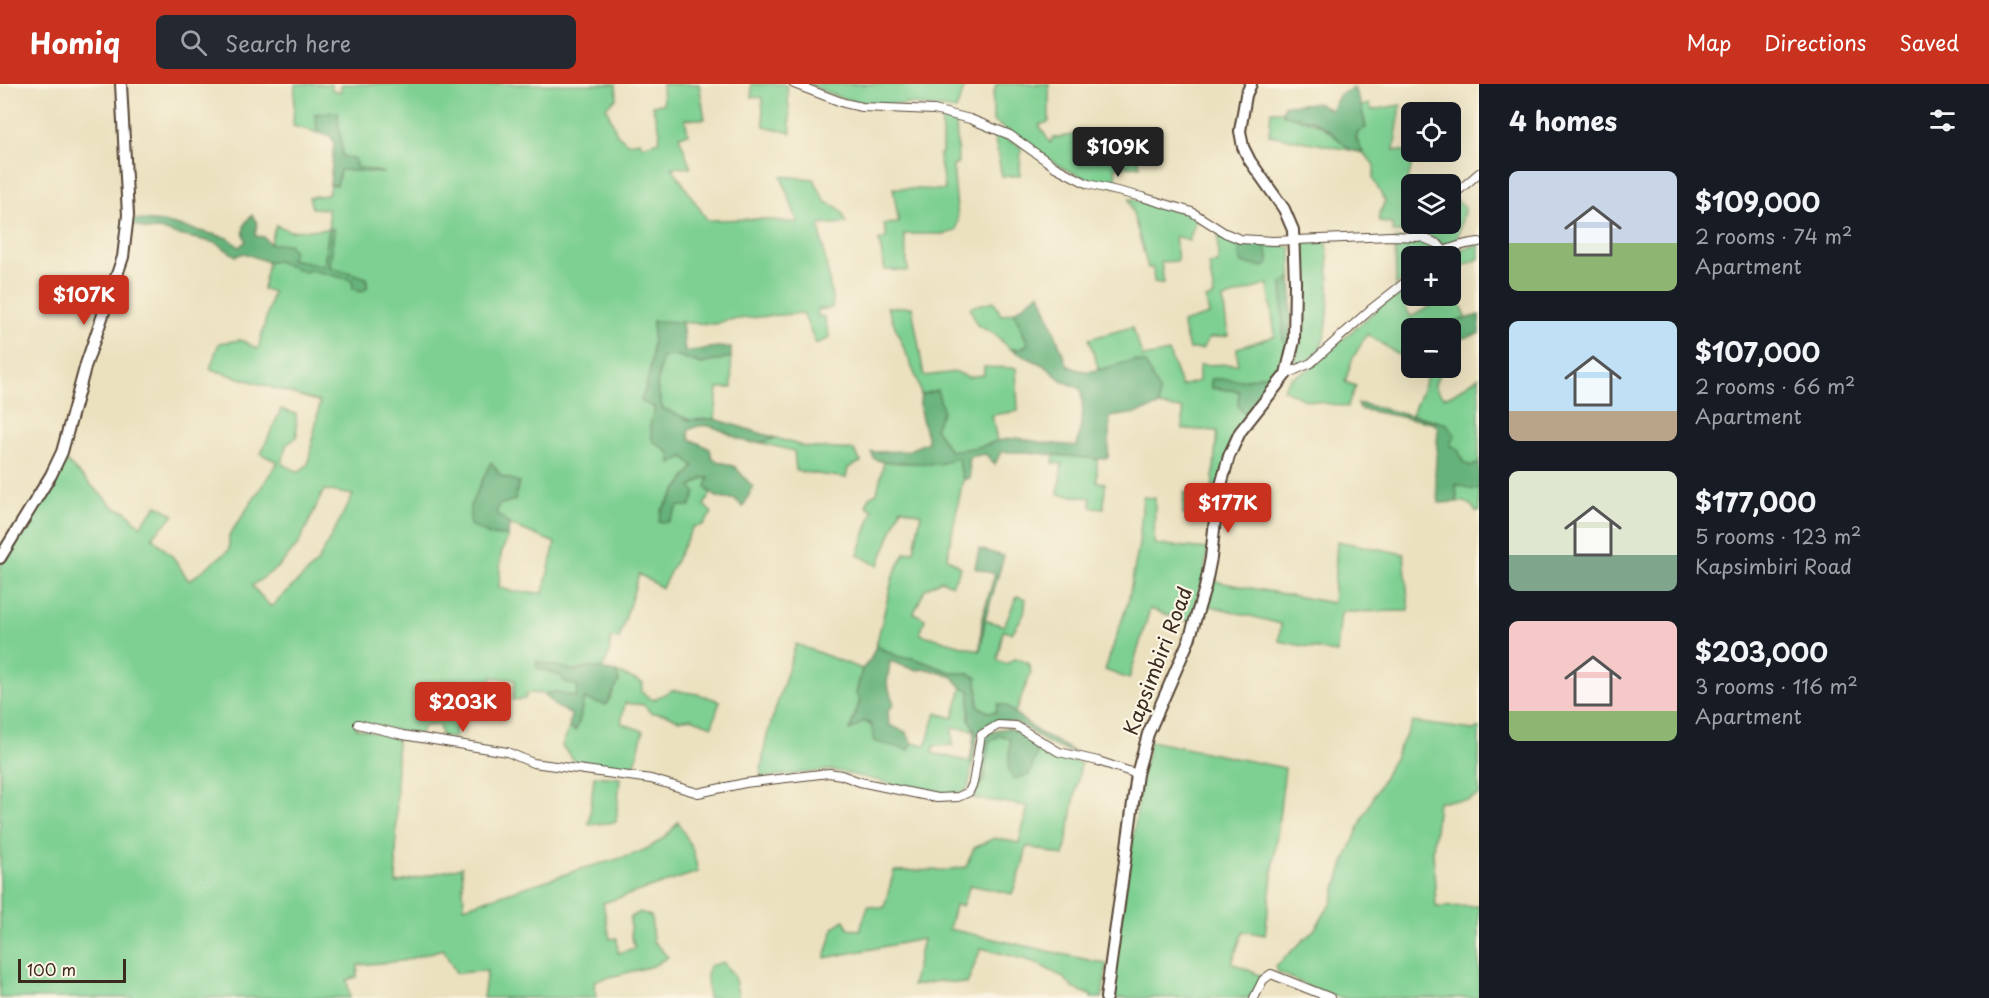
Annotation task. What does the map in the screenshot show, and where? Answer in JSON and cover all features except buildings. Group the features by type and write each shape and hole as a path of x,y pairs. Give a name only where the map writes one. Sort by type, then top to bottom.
{"street":[{"path":"0,558 51,475 62,452 86,364 123,257 128,215 121,84"},
{"path":"794,84 844,103 862,107 934,110 970,119 1010,135 1055,167 1088,184 1192,212 1225,234 1240,239 1421,237 1440,246"},
{"name":"Kapsimbiri Road","path":"1106,998 1137,774 1148,734 1190,640 1205,588 1211,558 1217,500 1229,456 1240,432 1286,374 1294,341 1294,240 1290,221 1250,161 1243,147 1240,131 1246,95 1251,84"},
{"path":"1461,189 1479,173"},
{"path":"1458,246 1479,242"},
{"path":"1286,374 1311,363 1401,286"},
{"path":"358,724 403,735 507,752 533,763 651,779 698,793 745,783 829,773 920,795 937,798 958,797 969,792 973,783 981,735 991,728 1002,725 1016,726 1059,752 1098,761 1137,774"},
{"path":"1254,998 1263,980 1271,974 1331,998"}],"green space":[{"path":"295,84 331,84 332,90 341,92 341,84 616,84 617,98 606,107 617,134 627,143 640,141 642,146 659,141 660,131 652,105 663,104 662,84 699,84 705,119 685,119 688,134 679,136 691,168 672,167 707,220 763,219 798,223 781,176 814,179 825,202 839,209 845,219 846,223 819,225 833,302 832,308 817,310 818,316 824,317 830,338 816,344 803,313 726,320 716,324 653,321 650,371 641,401 655,408 650,426 653,441 670,453 684,457 694,466 661,511 668,522 690,489 702,479 709,477 706,487 711,494 704,505 712,513 703,525 693,527 662,588 639,574 619,639 611,638 609,655 602,669 589,667 575,671 537,668 560,675 578,686 576,697 556,692 527,693 525,699 513,700 515,680 492,677 486,703 460,711 454,738 442,737 439,725 424,726 420,734 356,721 356,728 397,738 396,883 462,867 464,907 644,850 668,834 678,822 693,850 698,872 603,903 610,939 617,938 618,953 635,948 631,935 630,918 640,912 651,916 653,941 668,957 653,966 594,981 596,998 483,998 487,971 456,973 443,949 402,961 358,965 357,977 347,980 350,998 0,998 0,566 41,504 65,460 115,508 126,511 140,526 157,505 174,515 152,537 173,557 189,581 229,550 229,536 278,462 261,454 281,409 296,414 297,437 286,445 282,464 299,472 308,464 320,402 210,369 219,343 241,340 258,349 273,292 263,289 268,262 277,261 305,272 311,270 353,280 353,289 362,292 367,288 367,278 330,267 334,229 329,229 328,209 312,208 309,197 328,195 330,185 337,185 340,170 380,172 356,167 342,157 338,130 315,114 318,133 293,126","holes":["501,476 496,513 509,524 555,543 543,593 513,592 499,587 501,554 508,536 490,535","324,490 353,495 317,563 271,607 252,586 278,567 298,545"]},
{"path":"751,84 787,86 791,133 764,126 762,98 752,97"},
{"path":"806,84 966,84 956,110 913,104 875,105 841,98"},
{"path":"996,84 1049,84 1049,122 1039,125 1050,143 1053,138 1087,133 1096,139 1132,137 1140,166 1115,167 1117,187 1091,181 1059,166 993,121 993,97"},
{"path":"1354,88 1366,128 1358,131 1356,138 1363,153 1350,150 1329,130 1314,121 1283,115 1284,105 1317,103 1331,110 1340,94"},
{"path":"1369,104 1372,110 1401,105 1394,150 1401,151 1401,162 1412,163 1410,174 1401,174 1401,232 1393,232 1392,224 1380,222 1379,216 1385,201 1373,179 1375,165 1363,153 1356,139 1358,131 1366,127 1361,106"},
{"path":"1271,111 1283,111 1283,115 1320,125 1350,150 1269,135"},
{"path":"338,112 342,156 355,159 356,167 384,173 340,170 337,185 330,185 334,143 331,136 318,133 315,114"},
{"path":"942,118 956,121 958,163 953,166 958,220 956,231 944,234 904,234 908,271 885,270 879,241 887,237 884,224 899,223 893,188 945,190 939,156 942,152"},
{"path":"994,135 1003,137 1021,147 1020,175 1002,177"},
{"path":"1129,199 1181,211 1196,219 1189,241 1175,236 1178,261 1161,262 1164,284 1154,282 1153,268 1148,268"},
{"path":"1461,204 1465,208 1461,224"},
{"path":"252,215 257,223 255,236 264,237 270,244 289,244 294,252 290,259 324,266 329,229 334,229 330,267 367,278 367,288 362,292 353,289 352,280 311,270 305,272 277,261 268,262 244,253 236,256 216,243 160,229 148,230 132,224 131,219 163,222 228,238 239,247 246,241 244,227"},
{"path":"276,225 290,231 329,229 324,266 289,259 270,244"},
{"path":"1427,234 1458,234 1456,243 1443,244"},
{"path":"1218,235 1240,243 1239,256 1269,263 1266,245 1291,247 1292,295 1288,349 1279,376 1270,374 1243,380 1211,379 1211,388 1239,391 1238,406 1246,416 1213,515 1183,515 1184,493 1212,492 1217,431 1183,429 1183,409 1159,406 1159,391 1136,360 1099,370 1089,339 1132,327 1143,357 1169,352 1181,386 1199,381 1199,365 1238,364 1237,348 1275,336 1268,284 1223,299 1228,336 1209,338 1202,349 1189,349 1182,323 1209,315 1206,299 1214,296 1209,264 1218,263"},
{"path":"1395,239 1421,240 1431,243 1434,246 1401,246 1401,282 1396,286"},
{"path":"1327,242 1329,297 1324,339 1315,355 1294,367 1299,335 1299,243"},
{"path":"1240,243 1266,245 1269,263 1264,267 1242,263 1239,256"},
{"path":"1479,245 1479,259 1461,267 1461,249"},
{"path":"1290,278 1292,292 1289,346 1283,340 1282,284"},
{"path":"1401,289 1398,292 1401,306 1405,306 1411,317 1431,306 1461,306 1461,304 1466,318 1461,320 1401,318 1401,356 1367,334 1352,360 1345,382 1356,386 1347,407 1303,399 1283,389 1291,378 1308,370"},
{"path":"1040,293 1067,365 1088,371 1125,362 1145,363 1159,391 1159,406 1137,413 1110,417 1108,458 1001,452 995,464 985,454 969,457 970,478 963,480 958,458 939,464 884,462 874,459 871,452 907,451 928,442 921,413 921,395 937,390 943,410 935,428 950,451 1017,438 1077,446 1083,412 1081,389 1061,380 1045,366 1010,349 1020,349 1028,344 1014,312"},
{"path":"994,301 1001,315 1014,312 1028,344 1020,349 1010,349 996,335 977,325 970,307"},
{"path":"887,307 912,307 924,376 956,372 968,377 984,375 984,367 1016,368 1018,411 992,415 997,441 980,447 950,451 935,428 943,410 936,390 921,395 918,382"},
{"path":"1479,315 1479,334 1461,339 1461,320"},
{"path":"653,321 682,322 685,352 717,347 731,348 731,357 701,364 679,356 662,357 657,386 662,408 689,420 715,419 776,438 747,442 710,426 695,427 688,431 690,439 710,449 712,459 735,467 753,487 743,507 735,499 722,499 712,494 706,487 709,478 703,478 691,487 696,493 690,506 679,506 668,522 659,522 661,512 694,466 684,457 671,463 670,453 653,441 650,426 655,408 641,401 650,371"},
{"path":"679,356 701,364 731,357 732,388 718,388 715,419 690,420 662,408 657,386 662,357"},
{"path":"1270,374 1279,376 1246,416 1238,406 1239,391 1211,388 1211,379 1243,380"},
{"path":"1479,377 1479,464 1470,466 1463,462 1458,449 1449,445 1447,424 1412,414 1427,378 1438,378 1435,385 1438,392 1445,397"},
{"path":"1357,404 1447,424 1455,435 1450,445 1458,449 1463,462 1470,466 1479,464 1479,488 1474,490 1456,484 1457,502 1439,503 1435,476 1438,428 1433,423 1360,409"},
{"path":"776,438 805,447 854,450 861,462 848,468 846,478 796,471 794,451 761,443"},
{"path":"1054,455 1097,459 1097,482 1105,483 1104,508 1091,507 1091,498 1058,494 1062,464 1053,463"},
{"path":"958,458 963,480 947,558 961,567 952,585 941,580 925,589 914,613 925,619 920,634 980,651 985,620 1004,626 1017,596 1026,599 1024,614 1012,633 1003,631 997,660 1006,664 1016,658 1028,663 1031,672 1015,713 1006,706 998,704 996,712 988,712 978,706 977,678 968,673 954,673 913,658 899,657 876,646 893,576 905,553 914,551 921,514 901,508 878,566 858,555 873,510 866,506 870,496 877,493 884,462 939,464"},
{"path":"491,462 501,476 519,482 515,500 499,505 496,513 509,524 508,536 490,535 470,525 470,506"},
{"path":"1456,484 1474,490 1479,488 1479,512 1476,512 1469,504 1457,502"},
{"path":"1143,497 1155,498 1154,544 1208,549 1202,584 1190,622 1150,609 1129,679 1105,670 1128,602 1139,544"},
{"path":"1337,541 1404,554 1409,611 1341,612 1337,653 1279,641 1281,624 1207,605 1213,581 1333,603"},
{"path":"979,549 1004,556 985,620 980,651 982,618 995,574 975,568"},
{"path":"796,644 862,669 856,694 860,700 850,729 864,721 909,750 912,743 926,745 936,713 953,718 962,688 971,690 969,719 975,730 952,727 953,745 934,746 932,753 970,762 972,768 968,788 962,793 927,792 832,770 760,778 766,739"},
{"path":"876,646 899,657 913,658 953,673 968,673 977,678 978,706 988,712 996,712 998,704 1006,706 1038,732 1077,753 1052,745 1019,724 996,722 985,727 978,735 972,768 970,762 975,730 969,719 970,690 962,688 953,677 928,669 915,670 890,661 887,684 894,704 888,711 889,725 906,732 912,743 909,750 875,742 871,724 864,721 850,731 860,700 856,694 862,669 870,660"},
{"path":"536,661 575,671 589,667 616,672 619,681 606,705 584,699 575,731 569,728 571,714 555,706 544,694 556,692 576,697 578,686 565,682 560,675 537,668"},
{"path":"616,672 643,683 641,692 653,700 672,690 698,694 720,701 712,726 691,718 679,720 666,714 651,713 644,705 625,703 621,723 643,731 634,769 607,769 578,765 562,746 569,728 575,731 584,699 606,704 619,681"},
{"path":"1413,722 1473,730 1479,728 1479,795 1468,800 1438,801 1433,850 1436,907 1479,906 1479,998 1342,998 1316,990 1278,972 1275,967 1314,930 1332,902 1343,866 1363,817"},
{"path":"1009,728 1022,734 1039,747 1029,775 1014,779 1009,772 1010,739 1001,735 989,741 984,779 973,798 982,741 994,731"},
{"path":"1001,735 1010,739 1009,772 1029,775 1039,747 1056,757 1081,763 1064,856 1027,846 1012,894 970,885 962,906 955,905 949,929 1107,964 1102,998 1091,998 1091,995 1073,988 1063,977 1034,962 981,948 967,984 939,981 912,986 923,939 825,958 834,927 844,920 849,929 860,930 868,906 884,908 894,871 946,870 966,867 974,848 994,838 1019,843 1028,806 973,798 984,779 989,741"},
{"path":"1150,741 1285,768 1265,935 1243,931 1232,963 1262,976 1251,998 1110,998 1142,775"},
{"path":"594,776 620,778 616,822 589,825"},
{"path":"723,962 734,976 739,998 708,998 707,972 709,966"}]}
